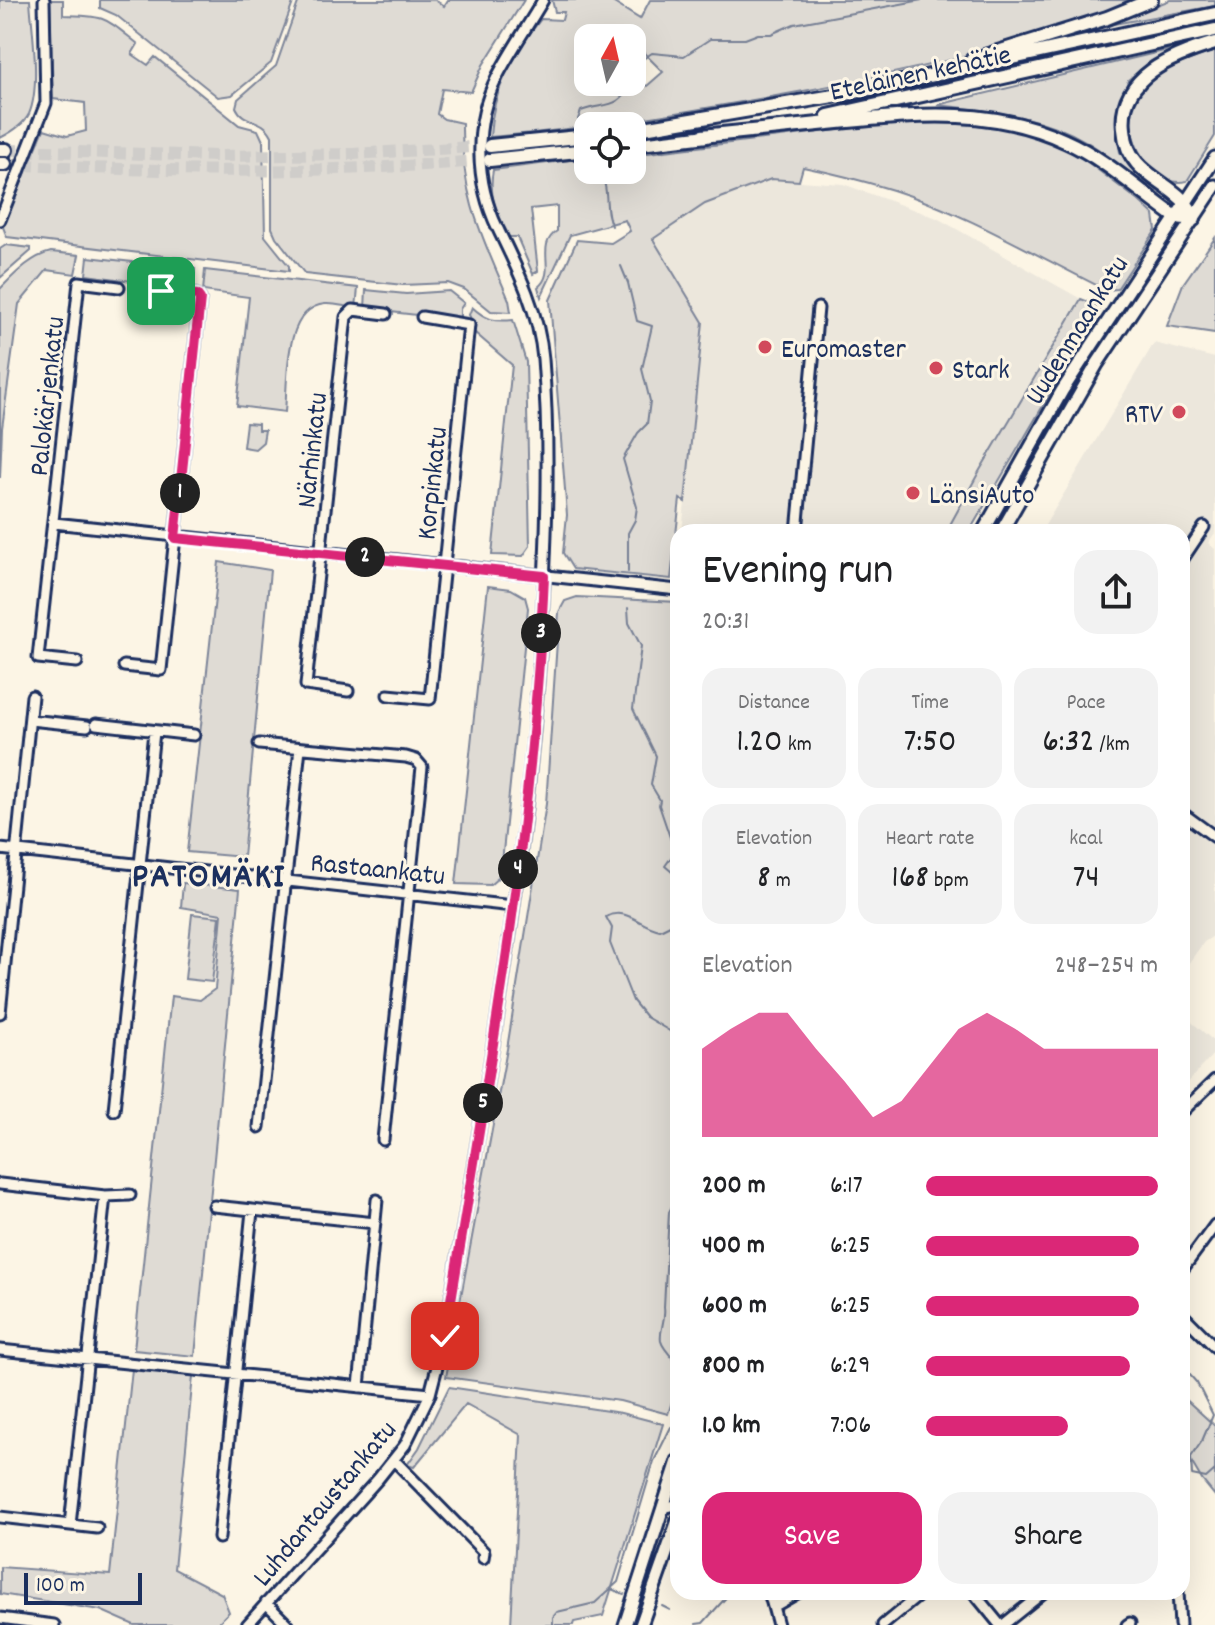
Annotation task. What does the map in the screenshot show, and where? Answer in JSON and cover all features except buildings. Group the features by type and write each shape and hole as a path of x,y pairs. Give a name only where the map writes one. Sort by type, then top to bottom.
{"highway":[{"path":"699,121 972,60 1107,18 1151,0"},
{"name":"Eteläinen kehätie","path":"646,128 851,93 1215,14"},
{"name":"Eteläinen kehätie","path":"646,143 882,105 1215,30"},
{"path":"1194,219 1186,202 1149,176 1134,161 1126,143 1123,124 1126,105 1134,86 1148,73 1167,60 1215,43"},
{"path":"702,136 913,116 983,117 1012,122 1065,141 1087,152 1176,217 1194,219"},
{"path":"490,146 574,137"},
{"path":"490,160 574,151"}],"main road":[{"name":"Uudenmaankatu","path":"987,524 1062,391 1215,158"},
{"name":"Uudenmaankatu","path":"1006,524 1097,364 1215,186"},
{"path":"625,1625 670,1487"},
{"path":"641,1625 670,1541"}],"street":[{"path":"0,220 44,110 47,89 44,0"},
{"name":"Luhdantaustankatu","path":"247,1625 405,1445 430,1394 448,1321 513,906 538,691 544,576 547,464 542,356 532,308 485,196 480,153 484,111 490,92 543,0"},
{"name":"Palokärjenkatu","path":"77,662 38,658 79,282 119,287"},
{"path":"124,666 161,670 200,299 197,295 161,291"},
{"path":"798,524 818,308"},
{"name":"Närhinkatu","path":"348,691 306,685 346,317 353,310 386,314"},
{"name":"Korpinkatu","path":"388,695 430,699 469,325 422,317"},
{"path":"54,523 670,589"},
{"path":"1190,548 1204,527"},
{"path":"0,1013 32,696"},
{"path":"30,720 194,735"},
{"path":"114,1110 154,732"},
{"path":"259,744 406,757 421,764 383,1140"},
{"path":"259,1127 300,748"},
{"path":"1190,819 1215,837"},
{"name":"Rastaankatu","path":"0,849 513,906"},
{"path":"1190,1104 1215,1080"},
{"path":"0,1184 105,1196 130,1195"},
{"path":"70,1525 105,1196"},
{"path":"359,1387 377,1200"},
{"path":"214,1206 375,1223"},
{"path":"219,1538 252,1211"},
{"path":"1190,1259 1215,1225"},
{"path":"1190,1322 1215,1347"},
{"path":"0,1350 430,1394"},
{"path":"394,1460 484,1552 483,1558"},
{"path":"664,1507 670,1506"},
{"path":"664,1507 670,1512"},
{"path":"0,1517 97,1528"},
{"path":"771,1600 778,1625"},
{"path":"773,1607 785,1600"},
{"path":"883,1625 913,1600"},
{"path":"980,1600 1002,1625 1034,1600"},
{"path":"1178,1600 1180,1625"},
{"path":"266,1603 288,1625"},
{"path":"0,1618 54,1625"}],"shaded area":[{"path":"0,0 30,0 35,74 29,114 20,125 0,138"},
{"path":"50,0 63,0 63,15 97,17 111,23 138,44 132,54 148,65 155,57 239,125 258,130 263,141 265,236 289,266 289,271 7,237 3,227 44,129 67,136 86,131 85,103 53,99"},
{"path":"100,0 294,0 271,63 232,95 218,97 116,15 100,8"},
{"path":"299,0 435,0 444,6 448,0 524,0 483,65 471,92 442,89 437,114 462,123 469,194 511,312 491,311 464,289 448,283 403,285 305,274 276,237 272,228 272,136 263,126 239,113 236,107 238,99 276,66"},
{"path":"552,0 609,0 640,19 650,0 1133,0 1047,33 867,79 646,118 646,112 574,112 574,128 490,137 495,104 513,60 541,19 562,20 564,12 555,12"},
{"path":"1170,0 1215,0 1215,6 1103,26"},
{"path":"1185,46 1151,61 1128,80 1116,127 1120,152 1135,173 1173,201 1171,205 1108,156 1070,133 1014,116 937,105"},
{"path":"1215,51 1215,136 1187,181 1162,177 1142,157 1136,143 1131,115 1134,103 1148,83 1168,69"},
{"path":"911,121 981,123 1033,135 1073,151 1154,215 1156,230 1117,289 1106,290 920,199 803,167 799,181 771,179 705,204 653,239 703,322 685,502 680,499 677,524 670,524 670,579 573,569 563,553 567,515 550,300 577,240 611,243 630,231 625,220 570,235 541,297 538,287 546,274 547,244 557,231 557,206 531,209 538,271 533,274 517,237 508,237 497,213 492,188 493,170 574,160 574,184 646,184 646,153"},
{"path":"772,179 843,184 937,218 1081,299 950,524 683,524 703,322 653,239 705,204"},
{"path":"1215,238 1215,333 1167,326 1183,284"},
{"path":"6,245 31,248 31,251 0,278 0,249"},
{"path":"51,252 79,255 75,274 47,270 19,304 2,428 0,478 0,289 30,262"},
{"path":"88,257 195,269 193,289 86,275"},
{"path":"205,270 358,288 356,308 325,304 311,308 301,318 290,348 285,412 237,406 249,297 203,291"},
{"path":"366,290 406,294 449,291 464,303 460,309 460,320 365,309"},
{"path":"1081,299 1101,307 974,524 950,524"},
{"path":"472,307 491,319 513,320 526,362 530,546 523,556 492,555 512,365 474,332 469,315"},
{"path":"1154,343 1215,358 1215,533 1208,543 1215,549 1215,935 1204,942 1190,961 1190,524 1046,524"},
{"path":"246,423 258,424 258,430 265,430 263,442 255,449 243,447"},
{"path":"219,562 270,570 243,857 187,852"},
{"path":"488,586 511,589 525,597 528,608 502,862 498,878 490,885 456,884"},
{"path":"577,597 670,602 668,1414 620,1401 446,1377 507,1049 546,804 559,612 565,601"},
{"path":"183,883 240,889 195,1356 134,1350 171,996 200,1000 215,989 222,914 181,907"},
{"path":"192,914 220,917 212,982 185,979"},
{"path":"1190,1021 1215,1042 1215,1052 1190,1079"},
{"path":"132,1369 193,1376 174,1569 222,1594 229,1612 216,1625 134,1625 100,1610 0,1594 0,1567 110,1575"},
{"path":"449,1387 621,1413 663,1424 603,1616 574,1622 573,1625 511,1625 521,1435 466,1404 414,1467 407,1465 419,1448"},
{"path":"1190,1403 1215,1426 1215,1496 1190,1460"}],"waterway":[{"path":"646,57 652,53 684,56 710,39 745,39 758,34 771,34 794,24 922,0"},
{"path":"581,112 616,102 623,96"},
{"path":"604,184 612,226"},
{"path":"621,266 637,321 652,326 642,369 650,401 647,424 623,459 637,507 628,533 628,572"},
{"path":"628,608 629,623 641,646 633,709 656,756 651,785 660,800 670,837"},
{"path":"670,859 665,866 670,870"},
{"path":"670,925 660,930 627,915 606,917 612,928 610,943 633,1001 646,1017 670,1031"},
{"path":"670,1210 661,1337 670,1354"},
{"path":"1190,1375 1213,1415 1191,1457 1192,1475 1206,1478 1215,1470"},
{"path":"553,1625 557,1612 595,1603 618,1582 654,1461 670,1429"},
{"path":"611,1589 624,1594"},
{"path":"696,1624 703,1623 724,1600"},
{"path":"662,1606 670,1610"}],"tunnel":[{"path":"6,150 218,156 353,154 490,146"},
{"path":"5,164 247,171 368,168 489,160"}],"place":[{"name":"Euromaster","path":"765,347"},
{"name":"Stark","path":"936,368"},
{"name":"RTV","path":"1179,412"},
{"name":"LänsiAuto","path":"913,493"}],"district":[{"name":"PATOMÄKI","path":"209,873"}],"route":[{"path":"161,291 197,295 200,299 175,538 544,576 538,691 511,928 445,1336"}]}
